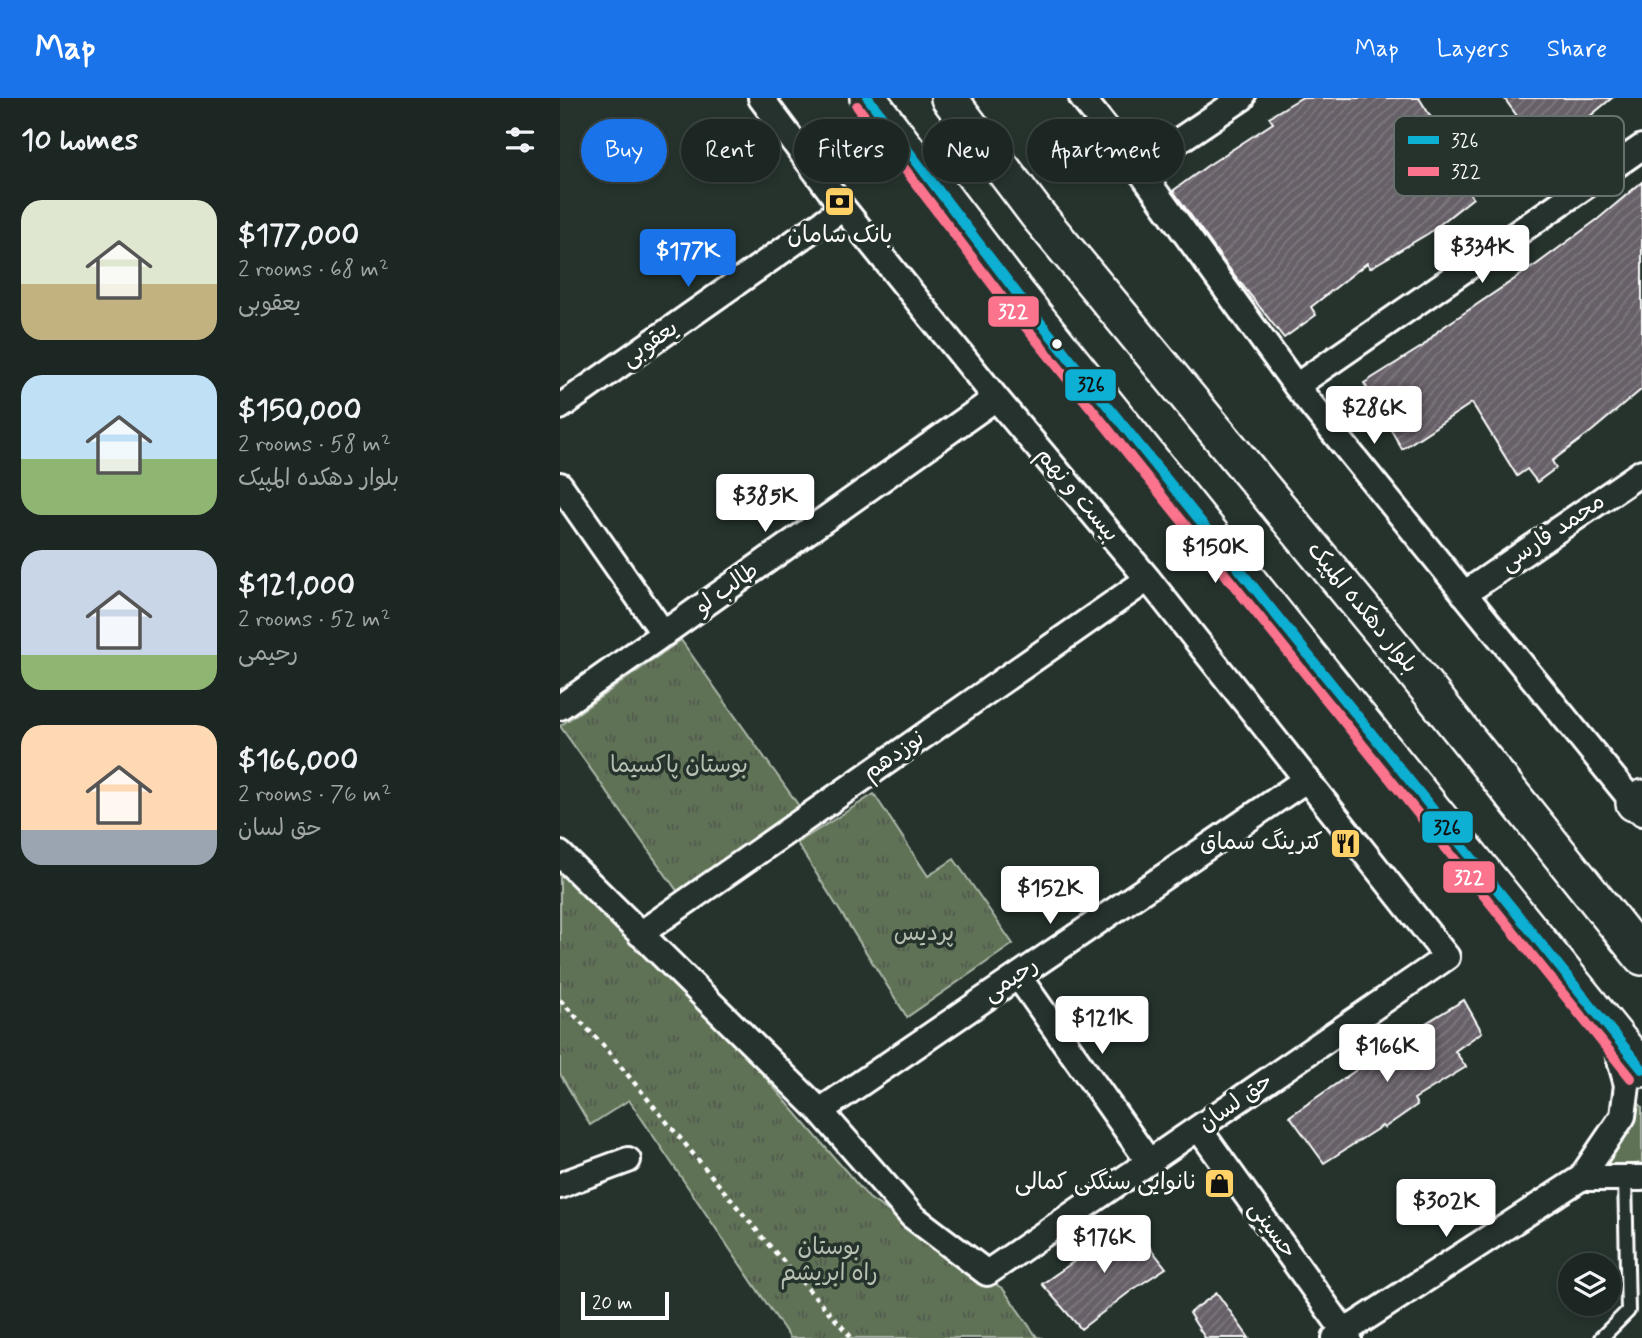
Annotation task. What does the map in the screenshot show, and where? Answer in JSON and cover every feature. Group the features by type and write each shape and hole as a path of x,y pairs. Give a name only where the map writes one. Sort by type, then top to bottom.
{"main road":[{"path":"868,98 1028,307 1642,1069"},
{"name":"بلوار دهکده المپیک","path":"950,98 1036,213 1399,653 1642,957"}],"street":[{"name":"بیست و نهم","path":"761,98 843,208 996,398 1148,579 1447,957"},
{"path":"1082,98 1099,119"},
{"path":"1184,137 1242,98"},
{"path":"1624,159 1642,147"},
{"path":"1148,182 1296,386 1639,805"},
{"path":"1296,386 1571,196"},
{"name":"یعقوبی","path":"560,407 843,208"},
{"name":"طالب لو","path":"560,707 996,398"},
{"name":"محمد فارسی","path":"1464,594 1642,472"},
{"path":"560,485 664,634"},
{"name":"نوزدهم","path":"640,934 1148,579"},
{"name":"رحیمی","path":"820,1111 1307,779"},
{"path":"560,854 820,1111"},
{"name":"حق لسان","path":"820,1111 912,1216 987,1273 1447,957"},
{"path":"1018,976 1149,1162"},
{"path":"1348,1336 1580,1178 1623,1116 1627,1085 1613,1034"},
{"name":"حسینی","path":"1199,1129 1348,1336"},
{"path":"560,1186 628,1160"},
{"path":"1580,1178 1634,1178"}],"lane":[{"path":"1601,1338 1628,1311 1634,1178"}],"path":[{"path":"560,1000 603,1044 768,1244 852,1338"}],"green space":[{"name":"بوستان پاکسیما","path":"681,640 799,806 678,892 560,726"},
{"name":"پردیس","path":"874,794 928,876 954,859 1013,944 907,1017 797,843"},
{"name":"بوستان راه ابریشم","path":"560,870 606,917 684,983 869,1198 1003,1289 1037,1337 1043,1338 790,1338 629,1100 590,1125 560,1074"},
{"path":"1634,1098 1642,1107 1642,1163 1602,1168 1617,1150"}],"building":[{"path":"1301,98 1419,98 1430,116 1394,116 1394,196 1473,198 1429,233 1370,268 1367,263 1311,307 1316,315 1284,338 1174,192 1207,166 1273,123 1269,117"},
{"path":"1504,98 1612,98 1590,116 1517,116"},
{"path":"1642,182 1642,389 1552,461 1556,468 1537,482 1527,469 1517,476 1472,403 1402,449 1364,383 1423,346 1439,330 1537,264"},
{"path":"1464,1000 1482,1032 1455,1051 1466,1067 1414,1099 1417,1105 1384,1128 1382,1126 1324,1163 1290,1116 1411,1032"},
{"path":"1130,1222 1166,1268 1081,1329 1042,1284"},
{"path":"1217,1293 1249,1338 1205,1338 1189,1313"}],"transit line":[{"name":"326","path":"868,98 1019,296 1642,1069"},
{"name":"322","path":"857,106 1008,305 1631,1078"}],"place":[{"name":"بانک سامان","path":"840,202"},
{"name":"کترینگ سماق","path":"1346,843"},
{"name":"نانوایی سنگکی کمالی","path":"1220,1183"}]}
